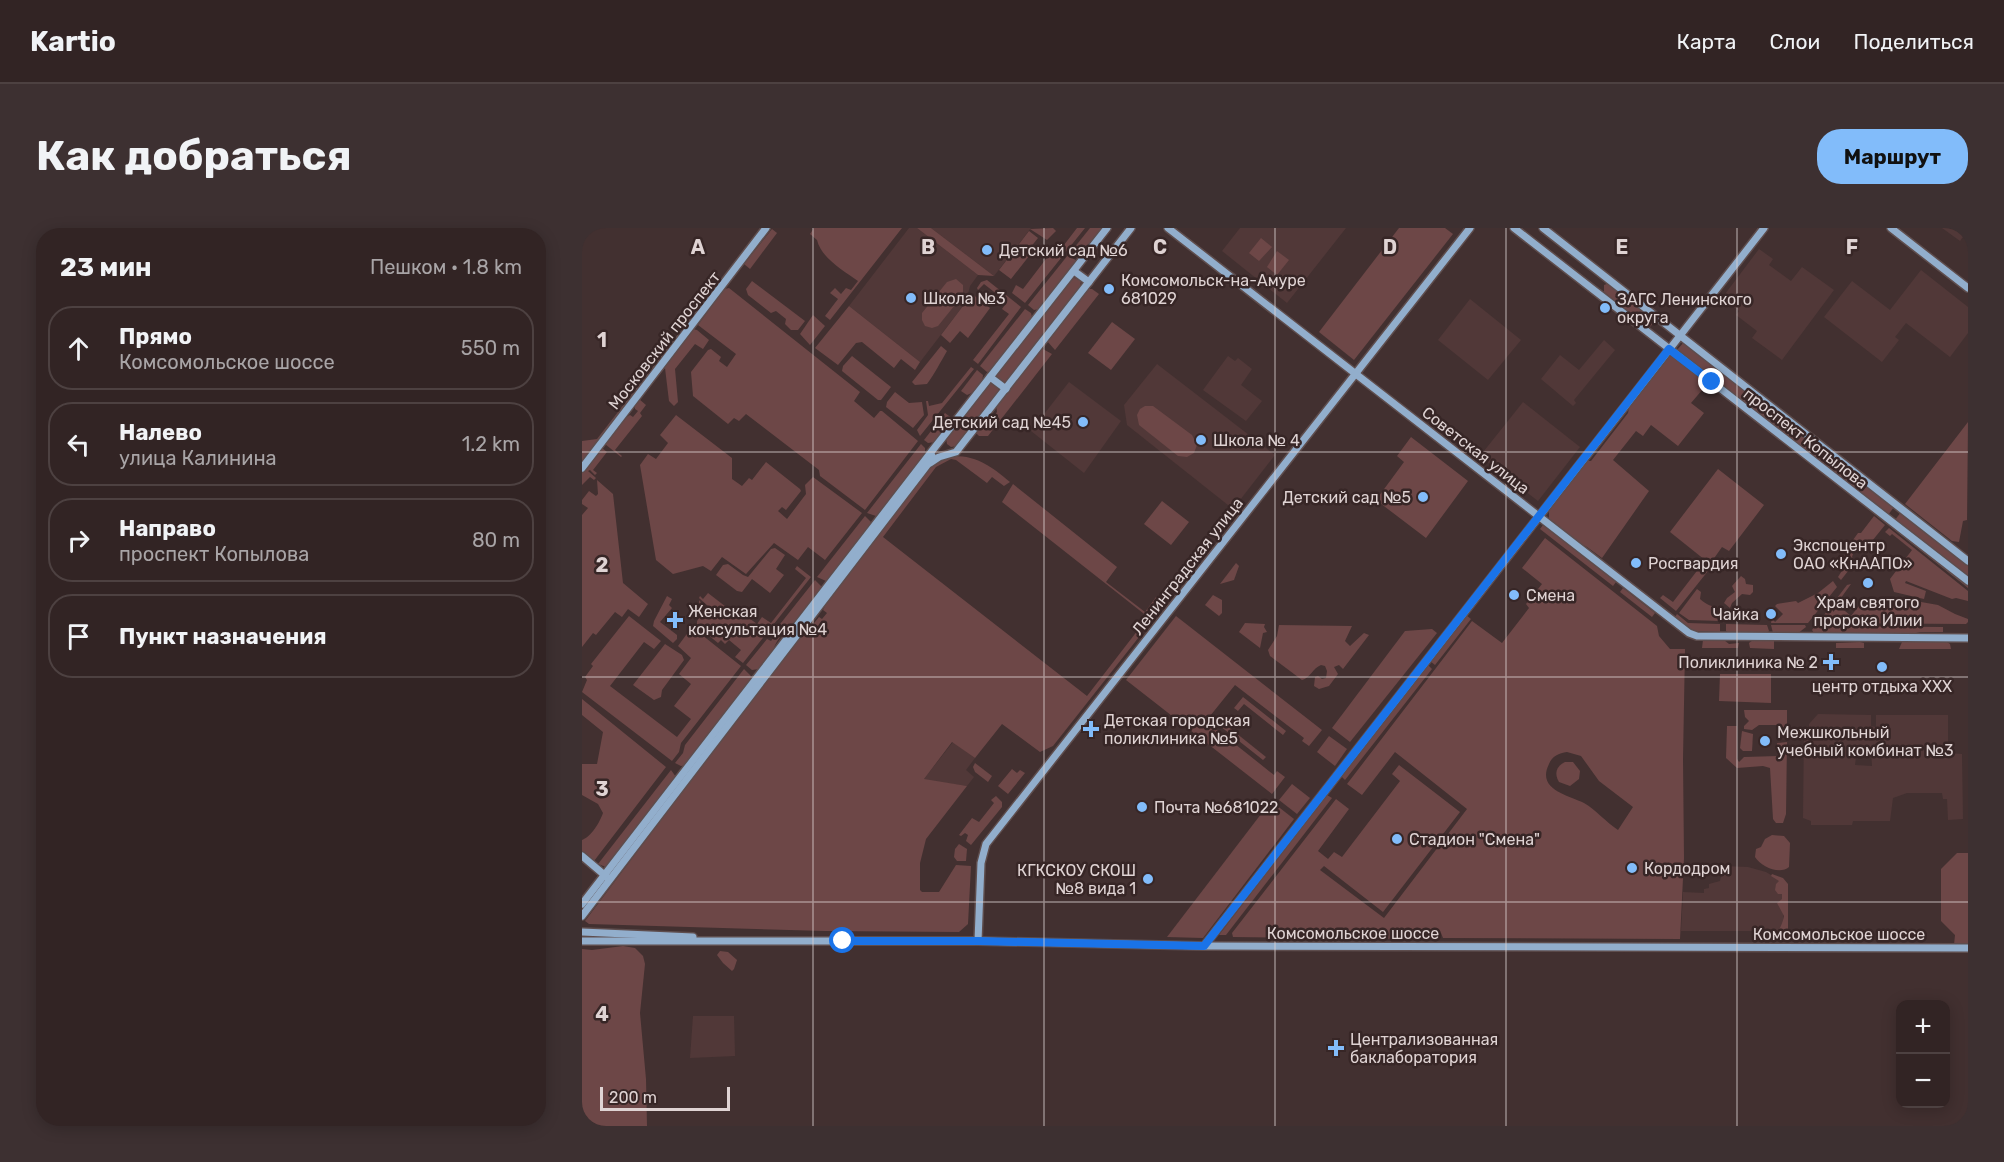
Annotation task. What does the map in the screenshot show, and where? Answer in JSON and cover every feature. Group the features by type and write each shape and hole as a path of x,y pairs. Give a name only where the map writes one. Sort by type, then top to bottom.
{"main road":[{"name":"Московский проспект","path":"582,468 766,228"},
{"path":"879,524 941,439 1107,228"},
{"path":"928,464 939,457 956,452 1131,228"},
{"name":"Советская улица","path":"1168,228 1682,628 1697,636 1968,638"},
{"name":"Ленинградская улица","path":"978,941 981,863 986,844 1470,228"},
{"name":"проспект Копылова","path":"1514,228 1968,581"},
{"name":"проспект Копылова","path":"1543,228 1968,561"},
{"path":"1204,946 1764,228"},
{"path":"1891,228 1968,288"},
{"path":"1074,270 1089,282"},
{"path":"990,377 1006,389"},
{"path":"941,439 944,448 951,452"},
{"path":"582,916 607,877 829,588 928,464 932,451"},
{"path":"582,856 607,877"},
{"path":"582,904 607,877"},
{"name":"Комсомольское шоссе","path":"582,932 657,938 738,940 978,941 1204,946 1968,948"},
{"name":"Комсомольское шоссе","path":"582,941 657,938"}],"shaded area":[{"path":"814,228 902,228 830,320 825,316 838,299 830,293 835,288 841,294 846,288 851,290 858,281 823,253 817,240 810,234"},
{"name":"Школа №3","path":"909,228 917,228 978,275 970,286 966,302 920,362 849,306"},
{"path":"917,228 931,228 994,276 978,275"},
{"name":"Детский сад №6","path":"931,228 1031,228 994,276"},
{"path":"1053,228 1056,231 1047,240 1030,229"},
{"path":"1077,228 1085,228 1025,303 1012,293 1016,285 1023,289 1049,255 1054,258"},
{"path":"1090,228 1103,228 1078,259 1070,253"},
{"path":"1240,228 1346,228 1287,303 1222,251"},
{"path":"1399,228 1445,228 1453,234 1354,360 1319,332"},
{"path":"1942,228 1968,228 1968,230 1960,241"},
{"path":"772,229 777,233 750,269 744,264"},
{"path":"1029,231 1038,238 1030,248 1033,251 1011,279 999,270"},
{"path":"1261,238 1272,247 1259,261 1249,253"},
{"path":"1759,249 1773,259 1769,265 1791,281 1802,267 1834,290 1782,360 1752,338 1757,331 1736,315 1739,311 1722,298"},
{"path":"1277,251 1289,260 1277,275 1267,267"},
{"path":"1068,255 1077,261 1039,309 1034,310 1028,305"},
{"path":"1921,270 1968,307 1968,333 1950,357 1906,323 1895,337 1899,340 1882,362 1824,317 1852,281 1890,310"},
{"path":"1075,278 1081,281 1080,287 1008,381 1000,382 996,377 996,371 1069,279"},
{"path":"956,279 963,285 963,295 938,326 932,328 925,326 922,313 947,282"},
{"path":"987,280 1021,307 978,364 973,360 1009,314 1002,309 1007,302 984,284 978,290 981,282"},
{"path":"752,281 805,321 798,330 791,330 785,324 786,319 776,311 771,313 748,295 746,289"},
{"path":"1609,283 1656,320 1649,328 1604,292 1604,285"},
{"path":"729,288 860,392 854,401 874,418 882,411 918,441 865,510 820,476 819,470 746,414 739,421 734,418 728,424 693,396 691,372 708,350 711,349 721,357 719,361 727,367 736,354 698,325 724,289"},
{"path":"1087,289 1092,289 1099,294 1055,350 1047,341"},
{"path":"968,293 990,308 968,338 960,331 950,343 941,335 966,302"},
{"path":"1470,299 1521,340 1488,380 1438,340"},
{"path":"704,301 706,302 587,457 582,460 582,441 597,439"},
{"path":"849,306 920,362 915,370 901,359 894,368 862,342 856,343 838,365 815,348"},
{"path":"1025,309 1031,313 1032,317 987,372 980,366"},
{"path":"813,315 825,326 810,345 800,334"},
{"path":"1112,322 1135,339 1111,370 1088,353"},
{"path":"693,329 709,340 703,349 695,344 675,369 678,402 674,406 669,401 665,368 648,389 648,387"},
{"path":"1604,340 1615,350 1574,400 1576,403 1573,406 1541,379 1560,355 1579,370"},
{"path":"1684,342 1894,507 1888,515 1677,350"},
{"path":"941,346 947,351 930,380 927,384 915,385 912,382"},
{"path":"1041,348 1052,354 988,436 979,436 975,432 983,421 990,421 997,412 996,405"},
{"path":"1670,351 1709,382 1691,403 1704,413 1678,446 1651,425 1643,436 1636,431 1613,460 1649,491 1602,558 1549,519 1549,506 1585,461 1591,461 1628,413 1630,403"},
{"path":"852,356 891,387 881,400 842,371 843,366"},
{"path":"1228,356 1235,361 1238,358 1252,369 1241,385 1262,401 1246,421 1203,390"},
{"name":"Школа № 4","path":"1157,364 1275,455 1233,509 1127,425 1124,405"},
{"path":"971,367 974,369 920,436 917,430 928,415 926,401 929,406 942,403"},
{"path":"977,370 983,375 982,381 976,390 967,395 961,391"},
{"path":"1069,382 1121,421 1084,473 1031,431"},
{"path":"990,383 998,387 999,393 971,430 959,420"},
{"path":"895,392 909,403 922,402 924,415 913,428 886,407"},
{"path":"639,399 646,405 640,413 642,416 615,450 621,457 605,444 625,418 630,415 633,417 638,411 635,409 635,404"},
{"path":"1523,402 1580,447 1538,501 1480,456"},
{"path":"1145,406 1153,406 1192,435 1197,445 1194,453 1187,457 1178,456 1139,425 1137,415"},
{"path":"945,413 953,419 935,442 928,443 924,440"},
{"path":"676,415 732,458 732,479 742,486 749,478 752,480 766,462 800,489 801,491 786,510 782,507 778,511 787,519 806,494 805,485 813,477 862,513 825,560 808,547 798,560 774,543 746,574 722,557 711,571 703,566 673,574 656,560 640,465 648,454 656,459 668,443 660,435"},
{"path":"1968,422 1967,520 1963,521 1959,542 1952,541 1905,504"},
{"path":"957,423 969,433 957,446 951,447 947,444 946,438"},
{"path":"1411,437 1468,481 1426,538 1376,500 1404,462 1397,456"},
{"path":"921,444 925,448 925,455 880,514 876,516 867,513"},
{"path":"602,448 607,452 593,470 597,473 595,475 590,470 588,471 596,478 594,480 590,477 582,485 582,472"},
{"path":"954,456 984,463 1010,482 1004,486 992,477 987,483 956,460 951,459 936,467 883,537 1087,696 1148,617 1002,502 1013,484 1117,567 1106,582 1145,612 1156,597 1165,604 1053,746 1040,752 1002,724 975,758 952,742 924,779 967,786 926,839 920,863 920,890 939,892 956,865 971,866 968,924 959,932 825,931 589,924 585,921 803,631 806,633 819,617 822,619 827,613 823,610 830,596 926,472 936,463"},
{"path":"1718,469 1764,505 1729,551 1722,547 1710,564 1670,532"},
{"path":"597,480 613,494 623,583 648,604 639,617 628,609 622,617 615,612 596,635 593,633 582,647 582,515 588,508 582,504 582,500 589,491 596,496 598,494"},
{"path":"1162,501 1189,522 1171,545 1144,524"},
{"path":"1901,512 1968,565 1968,578 1895,520"},
{"path":"865,516 871,522 868,529 831,577 826,581 817,577"},
{"path":"1874,516 1885,525 1864,551 1857,546 1853,551 1848,547"},
{"path":"1543,525 1616,582 1613,586 1540,529"},
{"path":"1890,526 1893,526 1968,585 1968,588"},
{"path":"1889,528 1968,591 1968,601 1952,599 1906,581 1905,583 1926,591 1924,599 1894,592 1890,579 1912,550 1892,534 1890,536 1885,532"},
{"path":"1545,538 1657,626 1659,636 1670,649 1685,649 1684,858 1680,939 1443,938 1441,933 1431,933 1429,939 1233,937 1232,933 1336,799 1349,809 1318,851 1328,859 1334,852 1342,857 1400,781 1392,774 1399,765 1460,812 1383,912 1324,866 1320,870 1384,918 1467,809 1395,752 1362,795 1347,784 1472,621 1502,643 1529,608 1526,604 1542,584 1522,568","holes":["1567,752 1581,756 1599,781 1633,807 1618,830 1584,803 1550,786 1546,773 1556,755"]},
{"path":"775,548 785,555 776,569 784,575 770,593 752,579 742,592 737,591 716,575 723,565 728,564 748,577 771,549"},
{"path":"1848,551 1853,554 1852,557 1856,561 1841,580 1838,577 1843,569 1838,565"},
{"path":"1236,563 1239,566 1234,580 1220,584"},
{"path":"1703,563 1711,569 1676,611 1660,598 1663,595 1673,602"},
{"path":"797,566 811,577 743,663 735,657 741,650 729,640 725,644 721,640 718,643 697,626 700,617 692,611 697,611 699,600 706,609 708,606 699,598 700,596 703,599 708,593 730,610 733,606 757,624 762,617 771,623 806,578 795,569"},
{"path":"1741,576 1745,579 1746,584 1753,585 1753,592 1750,595 1742,594 1730,608 1724,603 1735,592 1732,586"},
{"path":"815,580 821,586 821,590 779,639 766,662 759,669 752,670 746,665 767,639 771,641 775,636 773,633"},
{"path":"1833,581 1837,587 1808,623 1771,623 1772,618 1775,622 1783,614 1775,606 1777,604 1796,601 1798,603 1818,593"},
{"path":"1851,584 1833,612 1839,606 1851,616 1865,598 1873,604 1883,606 1893,597 1938,605 1968,619 1968,622 1966,624 1818,623 1847,585"},
{"path":"1623,588 1655,613 1652,617 1620,592"},
{"path":"1697,589 1701,592 1700,599 1716,608 1721,621 1689,620 1679,613"},
{"path":"1213,595 1222,600 1222,613 1219,616 1205,605"},
{"path":"667,596 672,599 669,605 672,608 660,622 677,635 673,643 653,626"},
{"path":"1677,614 1688,623 1720,624 1720,632 1694,631 1675,617"},
{"path":"1466,615 1471,619 1435,665 1430,661"},
{"path":"629,616 661,641 654,649 644,642 610,686 677,737 691,719 674,706 691,684 679,674 691,658 678,646 689,631 697,631 741,666 681,743 679,752 672,761 582,692 587,680 585,677 593,666 591,664"},
{"path":"1176,616 1322,730 1309,746 1302,741 1304,738 1235,685 1206,721 1274,775 1277,771 1285,777 1272,794 1126,680"},
{"path":"1245,623 1265,624 1267,632 1263,633 1260,648 1239,632"},
{"path":"1726,624 1767,625 1769,631 1767,633 1729,633 1726,631"},
{"path":"1279,625 1352,626 1345,641 1350,646 1364,633 1369,635 1343,669 1339,665 1334,667 1338,674 1329,686 1319,689 1314,686 1315,677 1326,678 1325,666 1318,666 1302,680 1270,656 1268,650 1277,636"},
{"path":"1771,625 1805,625 1806,627 1797,634 1773,633"},
{"path":"1815,626 1943,627 1943,632 1814,633 1812,630"},
{"path":"1432,629 1437,633 1350,742 1332,728 1405,631"},
{"path":"1703,640 1724,640 1729,644 1739,643 1738,648 1702,648"},
{"path":"1753,640 1774,640 1774,649 1750,648 1749,643"},
{"path":"1902,642 1947,642 1951,649 1899,649"},
{"path":"1836,643 1864,643 1864,648 1836,648"},
{"path":"665,644 682,655 684,660 662,690 661,697 654,700 633,685"},
{"path":"1428,665 1432,669 1345,780 1341,776"},
{"path":"744,669 751,676 750,681 687,765 681,766 675,763 683,753 685,745"},
{"path":"1720,674 1771,674 1771,703 1719,701"},
{"path":"1243,697 1286,731 1283,735 1244,704 1238,711 1234,708"},
{"path":"582,699 666,767 594,861 582,851 582,840 595,829 603,813 598,804 582,795 582,764 597,764 603,732 582,715"},
{"path":"1744,710 1787,710 1787,737 1778,737 1778,725 1759,725 1752,730 1744,729 1749,721 1745,717"},
{"path":"1818,714 1871,715 1871,726 1876,727 1876,715 1948,715 1948,753 1962,754 1963,819 1948,820 1947,799 1943,799 1942,793 1907,793 1893,798 1890,821 1853,821 1852,825 1811,825 1811,821 1803,818 1804,728 1809,728 1809,724","holes":["1932,747 1932,750 1887,751 1885,748","1857,749 1871,750 1872,766 1855,765"]},
{"path":"1228,716 1232,718 1226,725 1266,757 1263,760 1220,726"},
{"path":"1727,726 1737,726 1737,759 1739,762 1744,757 1778,756 1777,743 1787,742 1786,814 1783,823 1776,823 1773,819 1770,768 1763,766 1737,768 1726,758"},
{"path":"1742,731 1753,734 1752,751 1743,751 1740,748"},
{"path":"1329,736 1347,749 1335,766 1317,752"},
{"path":"953,742 975,758 966,770 974,777 967,786 923,780"},
{"path":"1565,762 1573,762 1580,771 1579,779 1570,786 1559,782 1557,776 1558,768"},
{"path":"975,763 992,776 988,782 975,772 973,767"},
{"path":"1012,769 1017,773 1020,770 1025,773 1008,794 998,786"},
{"path":"671,770 676,777 606,867 598,864"},
{"path":"1292,784 1310,798 1297,814 1279,800"},
{"path":"1327,795 1332,798 1226,935 1219,935"},
{"path":"996,796 1002,802 1002,807 971,845 966,841 968,835 965,833 959,835 972,818 979,822 994,803 991,800"},
{"path":"1271,801 1294,819 1203,938 1167,937"},
{"path":"1772,835 1784,836 1790,843 1789,867 1785,869 1771,869 1755,857 1756,849"},
{"path":"959,844 967,849 966,861 957,861 954,857 955,849"},
{"path":"1957,853 1968,853 1968,946 1954,945 1955,935 1941,921 1941,869"},
{"path":"1723,866 1748,867 1766,872 1784,883 1783,931 1681,931 1683,892 1704,893 1704,889 1709,888 1709,884 1720,881"},
{"path":"1772,874 1783,878 1788,884 1788,930 1778,938 1766,940 1763,937 1778,931 1784,916 1777,903 1782,899 1782,894 1778,894 1775,890 1779,881 1771,876"},
{"path":"623,946 635,948 643,956 645,964 640,1013 646,1079 647,1126 582,1126 582,949"},
{"path":"720,951 728,952 737,960 732,971 717,955"},
{"path":"693,1016 734,1016 735,1056 690,1058"}],"place":[{"name":"Детский сад №6","path":"987,250"},
{"name":"Комсомольск-на-Амуре 681029","path":"1109,289"},
{"name":"Школа №3","path":"911,298"},
{"name":"ЗАГС Ленинского округа","path":"1605,308"},
{"name":"Детский сад №45","path":"1083,422"},
{"name":"Школа № 4","path":"1201,440"},
{"name":"Детский сад №5","path":"1423,497"},
{"name":"Экспоцентр ОАО «КнААПО»","path":"1781,554"},
{"name":"Росгвардия","path":"1636,563"},
{"name":"Храм святого пророка Илии","path":"1868,583"},
{"name":"Смена","path":"1514,595"},
{"name":"Чайка","path":"1771,614"},
{"name":"Женская консультация №4","path":"675,620"},
{"name":"Поликлиника № 2","path":"1831,662"},
{"name":"центр отдыха ХХХ","path":"1882,667"},
{"name":"Детская городская поликлиника №5","path":"1091,729"},
{"name":"Межшкольный учебный комбинат №3","path":"1765,741"},
{"name":"Почта №681022","path":"1142,807"},
{"name":"Стадион \"Смена\"","path":"1397,839"},
{"name":"Кордодром","path":"1632,868"},
{"name":"КГКСКОУ СКОШ №8 вида 1","path":"1148,879"},
{"name":"Централизованная баклаборатория","path":"1336,1048"}],"route":[{"path":"843,941 978,941 1204,946 1669,349 1712,382"}]}
